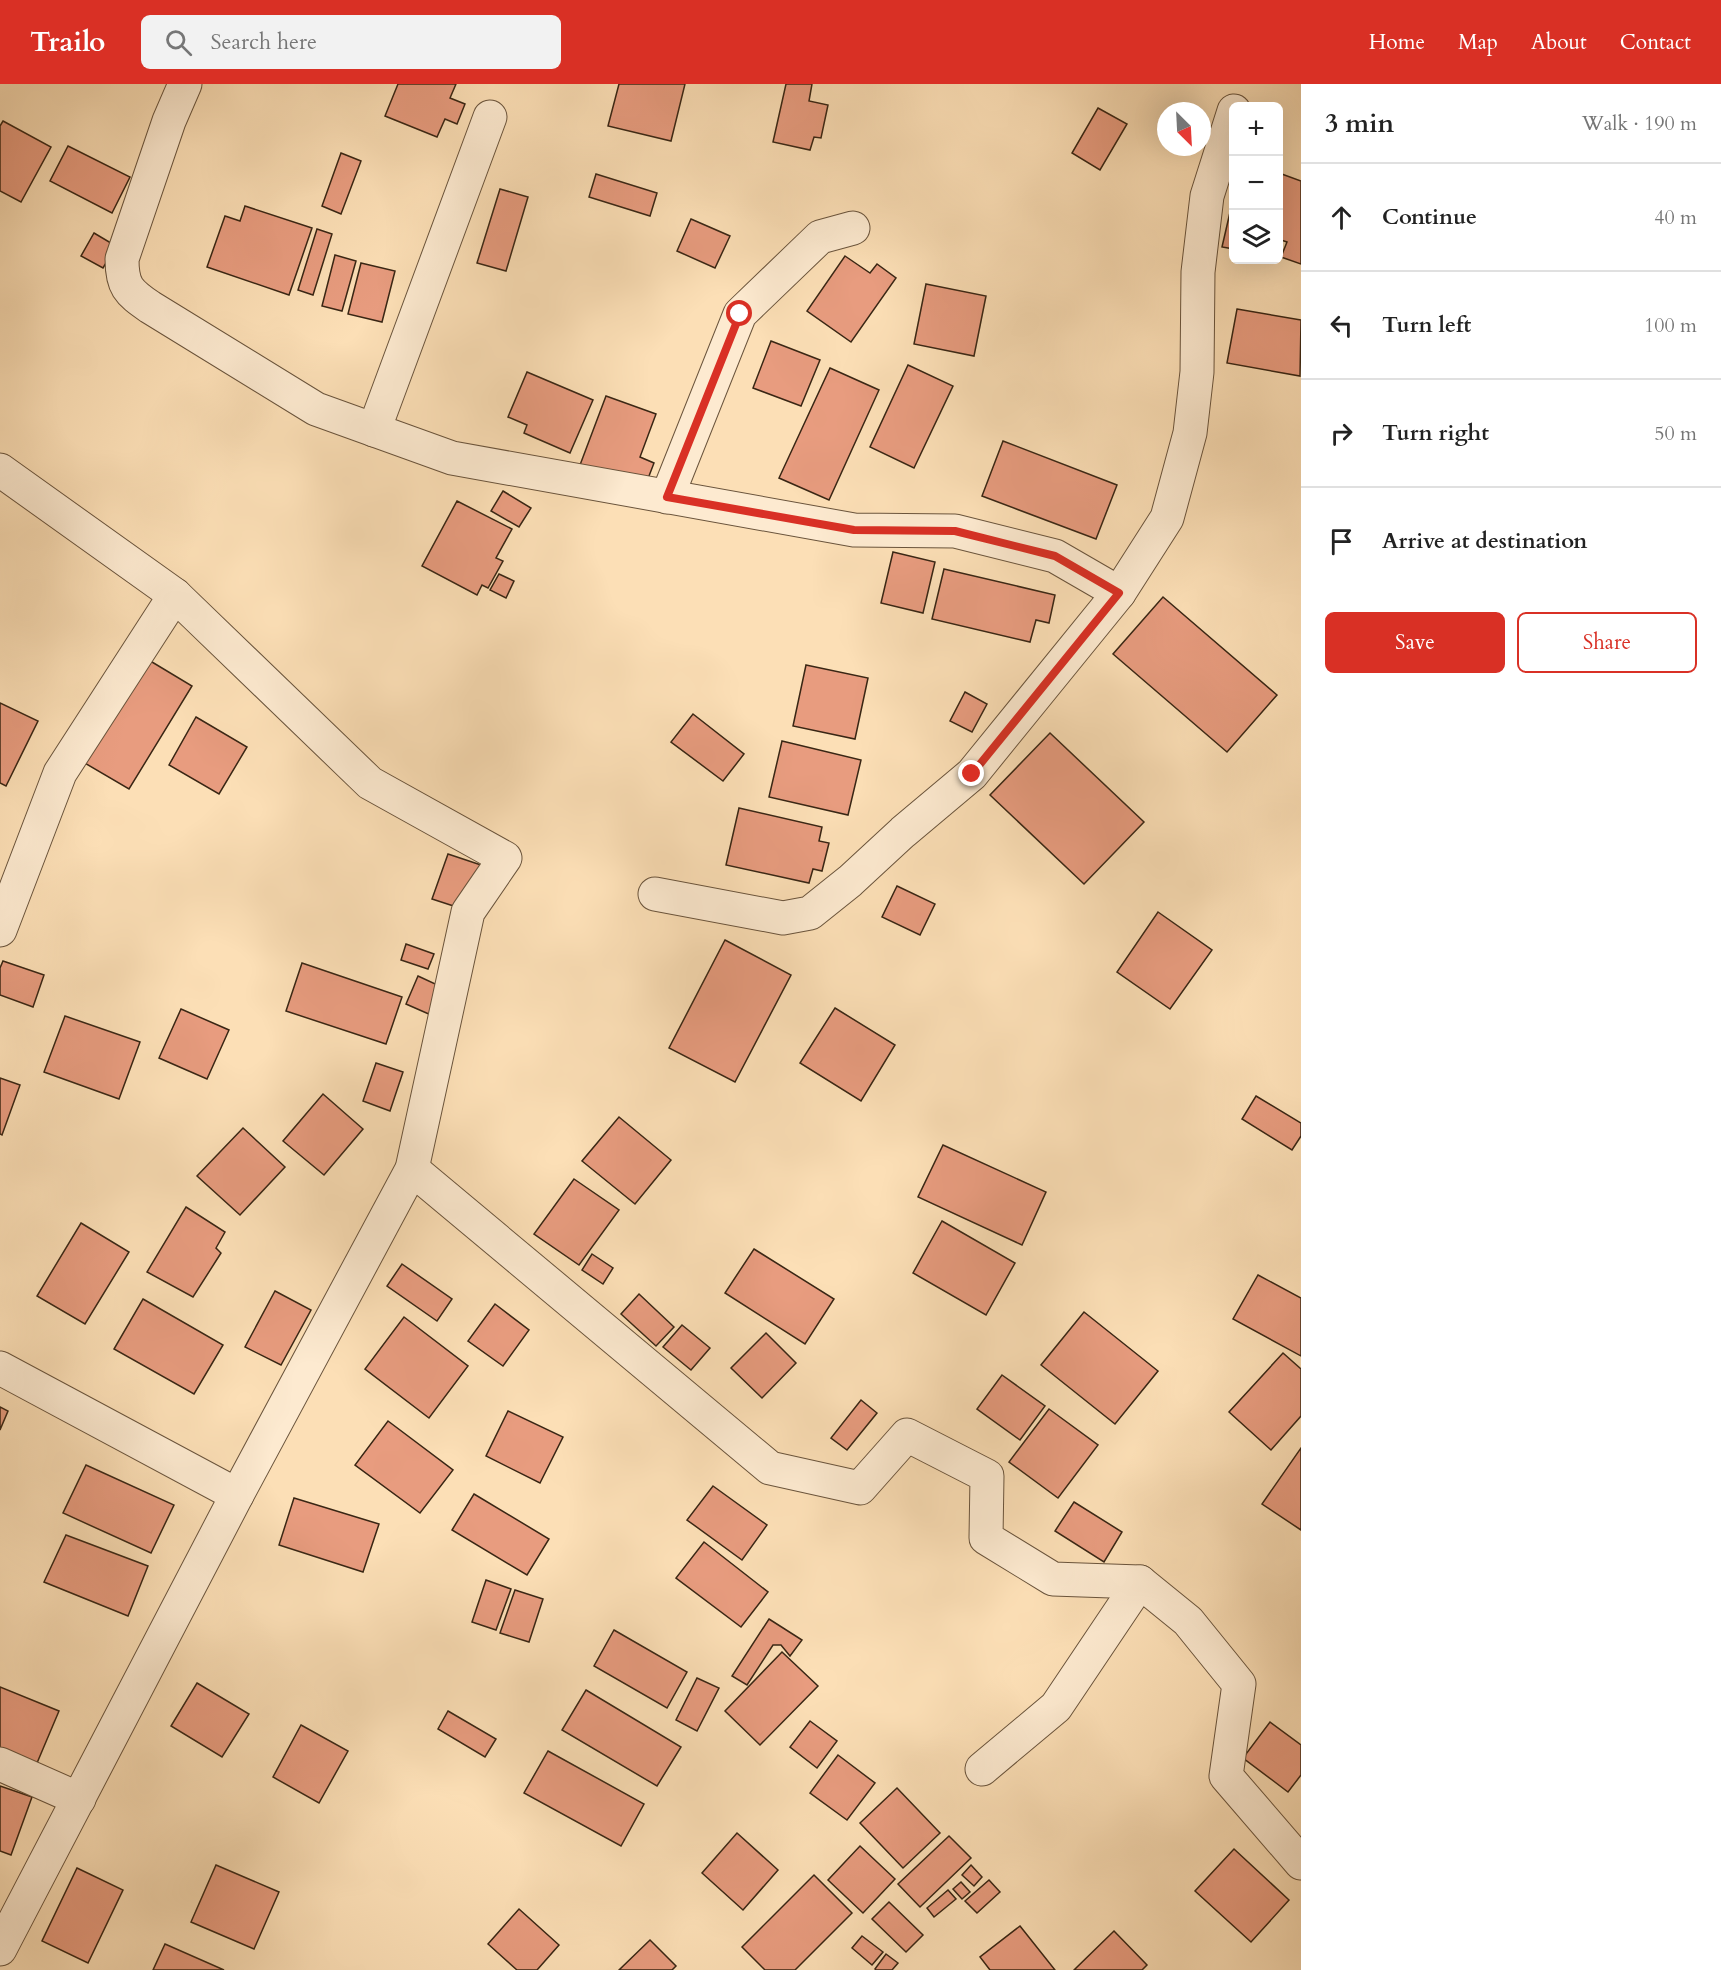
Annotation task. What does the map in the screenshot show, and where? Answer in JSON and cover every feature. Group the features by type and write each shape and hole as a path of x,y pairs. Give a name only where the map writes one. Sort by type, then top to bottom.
{"street":[{"path":"185,84 169,121 122,259 122,278 130,294 316,409 452,458 854,530 955,531 1055,556 1119,593"},
{"path":"1236,102 1242,84"},
{"path":"374,430 490,117"},
{"path":"655,894 783,918 810,913 850,882 903,832 972,774 1119,593 1167,518 1190,433 1197,372 1198,272 1207,196 1229,124"},
{"path":"667,497 740,314 820,237 853,228"},
{"path":"0,470 175,595 370,783 505,858 468,912 412,1169 237,1495 0,1949"},
{"path":"0,930 60,773 175,595"},
{"path":"412,1169 770,1468 860,1488 907,1435 987,1476 986,1538 1053,1579 1140,1582 1188,1621 1239,1684 1226,1776 1301,1863"},
{"path":"0,1368 237,1495"},
{"path":"982,1769 1056,1707 1140,1582"},
{"path":"0,1764 79,1799"}],"building":[{"path":"398,84 456,84 450,98 465,104 457,124 445,119 437,137 385,116"},
{"path":"619,84 685,84 671,141 608,126"},
{"path":"786,84 812,84 809,101 828,105 821,138 814,137 810,150 773,142"},
{"path":"1098,108 1127,124 1100,170 1072,153"},
{"path":"3,121 51,147 21,202 0,191 0,126"},
{"path":"68,146 130,177 112,213 50,181"},
{"path":"341,153 361,161 341,214 322,206"},
{"path":"596,174 657,193 650,216 589,197"},
{"path":"1283,174 1301,181 1301,264 1283,258 1287,242 1283,241"},
{"path":"500,189 528,197 506,271 477,263"},
{"path":"245,206 312,228 289,295 207,267 225,216 240,221"},
{"path":"1229,217 1229,248 1222,247"},
{"path":"691,219 730,236 715,268 677,251"},
{"path":"317,229 332,234 313,295 298,290"},
{"path":"94,233 116,246 103,268 81,256"},
{"path":"335,255 356,261 342,311 322,306"},
{"path":"845,256 870,273 877,264 896,278 851,342 807,311"},
{"path":"361,263 395,271 382,322 348,314"},
{"path":"926,284 986,296 974,356 914,344"},
{"path":"1237,309 1301,320 1300,376 1227,363"},
{"path":"771,341 820,360 801,406 753,388"},
{"path":"908,365 953,386 914,468 870,447"},
{"path":"830,368 879,390 829,500 779,478"},
{"path":"527,372 593,400 570,453 524,433 527,425 508,417"},
{"path":"606,396 656,414 640,457 654,463 644,489 580,465"},
{"path":"1003,441 1117,485 1096,539 982,496"},
{"path":"503,491 531,508 519,527 491,511"},
{"path":"457,501 512,529 496,558 503,561 488,588 482,585 477,595 422,566"},
{"path":"893,552 935,562 923,613 881,603"},
{"path":"944,569 1055,595 1049,623 1036,620 1030,642 932,619"},
{"path":"499,574 514,581 506,598 490,590"},
{"path":"1163,597 1277,695 1227,752 1113,654"},
{"path":"147,659 192,686 129,789 83,762"},
{"path":"806,665 868,678 855,739 793,726"},
{"path":"965,692 987,704 972,732 950,721"},
{"path":"0,703 38,721 6,786 0,783"},
{"path":"693,714 744,754 723,781 671,742"},
{"path":"196,717 247,747 219,794 169,765"},
{"path":"1050,733 1144,822 1084,884 990,795"},
{"path":"782,741 861,760 848,815 769,797"},
{"path":"739,808 822,827 819,841 829,843 822,871 813,869 809,883 726,865"},
{"path":"448,854 484,866 469,911 432,899"},
{"path":"897,886 935,904 920,935 882,917"},
{"path":"1158,912 1212,950 1170,1009 1117,972"},
{"path":"725,940 791,975 735,1082 669,1048"},
{"path":"406,944 434,954 428,969 401,960"},
{"path":"3,961 44,975 33,1007 0,995 0,968"},
{"path":"302,963 402,997 386,1044 286,1011"},
{"path":"418,976 444,988 431,1015 406,1004"},
{"path":"835,1008 895,1045 861,1101 800,1063"},
{"path":"181,1009 229,1030 207,1079 159,1058"},
{"path":"65,1016 140,1042 119,1099 44,1072"},
{"path":"376,1063 403,1072 390,1111 363,1101"},
{"path":"0,1078 20,1085 2,1135 0,1134"},
{"path":"323,1094 363,1129 324,1175 283,1141"},
{"path":"1256,1096 1301,1123 1301,1136 1292,1150 1242,1119"},
{"path":"619,1117 671,1160 635,1204 582,1161"},
{"path":"243,1128 285,1167 240,1215 197,1176"},
{"path":"943,1145 1046,1192 1022,1245 918,1197"},
{"path":"574,1179 619,1210 579,1265 534,1234"},
{"path":"186,1207 225,1232 216,1248 221,1253 193,1297 147,1272"},
{"path":"942,1221 1015,1263 986,1315 913,1273"},
{"path":"81,1223 129,1252 85,1324 37,1296"},
{"path":"754,1249 834,1299 805,1344 725,1293"},
{"path":"592,1254 613,1268 603,1284 582,1270"},
{"path":"402,1264 452,1299 437,1321 387,1286"},
{"path":"1258,1275 1301,1298 1301,1356 1233,1319"},
{"path":"275,1291 311,1310 281,1365 245,1347"},
{"path":"639,1294 674,1327 656,1346 621,1314"},
{"path":"143,1299 223,1345 194,1394 114,1349"},
{"path":"495,1304 529,1330 503,1366 468,1341"},
{"path":"1084,1312 1158,1371 1115,1424 1041,1365"},
{"path":"404,1317 468,1366 429,1418 365,1369"},
{"path":"682,1325 710,1348 691,1370 663,1347"},
{"path":"766,1333 796,1363 762,1398 731,1368"},
{"path":"1283,1353 1301,1369 1301,1416 1271,1450 1229,1412"},
{"path":"1002,1375 1045,1406 1020,1440 977,1409"},
{"path":"861,1400 877,1413 847,1450 831,1438"},
{"path":"0,1407 8,1411 0,1430"},
{"path":"1049,1409 1098,1445 1058,1498 1009,1462"},
{"path":"508,1411 563,1437 540,1483 486,1456"},
{"path":"388,1421 453,1470 420,1513 355,1465"},
{"path":"1301,1448 1301,1530 1262,1504"},
{"path":"86,1465 174,1505 151,1553 63,1513"},
{"path":"713,1486 767,1525 742,1560 687,1520"},
{"path":"474,1494 549,1539 527,1575 452,1530"},
{"path":"294,1498 379,1524 363,1572 279,1545"},
{"path":"1074,1502 1122,1532 1104,1562 1055,1531"},
{"path":"66,1535 148,1566 128,1616 44,1582"},
{"path":"704,1542 768,1592 741,1627 676,1578"},
{"path":"486,1580 511,1589 496,1630 472,1622"},
{"path":"515,1590 543,1599 529,1642 500,1633"},
{"path":"769,1619 802,1640 790,1656 781,1645 773,1645 747,1685 732,1676"},
{"path":"614,1630 687,1672 667,1708 594,1666"},
{"path":"782,1652 818,1686 760,1745 725,1711"},
{"path":"697,1678 719,1688 697,1731 676,1720"},
{"path":"197,1683 249,1714 222,1757 171,1726"},
{"path":"0,1687 59,1711 37,1763 0,1748"},
{"path":"586,1690 681,1747 657,1786 562,1730"},
{"path":"448,1711 496,1739 485,1757 438,1729"},
{"path":"810,1721 837,1741 817,1768 790,1747"},
{"path":"1270,1722 1301,1745 1301,1775 1288,1792 1243,1758"},
{"path":"301,1725 348,1751 319,1803 273,1777"},
{"path":"548,1751 644,1804 621,1846 524,1793"},
{"path":"838,1755 875,1783 847,1820 810,1793"},
{"path":"0,1786 32,1797 11,1855 0,1851"},
{"path":"897,1788 940,1833 903,1868 860,1823"},
{"path":"737,1833 778,1870 743,1910 702,1873"},
{"path":"949,1836 971,1858 920,1907 898,1884"},
{"path":"860,1846 895,1879 863,1913 828,1880"},
{"path":"1234,1849 1289,1900 1251,1942 1195,1891"},
{"path":"216,1865 279,1892 254,1949 191,1922"},
{"path":"971,1865 982,1877 974,1886 962,1875"},
{"path":"77,1868 123,1890 88,1963 42,1941"},
{"path":"814,1875 852,1913 795,1970 765,1970 742,1947"},
{"path":"989,1880 1000,1892 977,1913 965,1901"},
{"path":"961,1882 970,1892 962,1899 953,1889"},
{"path":"948,1890 956,1899 934,1917 927,1908"},
{"path":"889,1902 923,1935 906,1952 872,1919"},
{"path":"519,1909 559,1945 537,1970 517,1970 488,1944"},
{"path":"1020,1926 1055,1970 990,1970 980,1957"},
{"path":"1114,1931 1147,1965 1142,1970 1074,1970"},
{"path":"862,1936 883,1952 872,1965 852,1948"},
{"path":"650,1940 676,1966 672,1970 619,1970"},
{"path":"165,1944 224,1970 153,1970"},
{"path":"886,1954 898,1963 892,1970 876,1970 875,1969"}],"route":[{"path":"740,314 667,497 854,530 955,531 1055,556 1119,593 972,774"}]}
